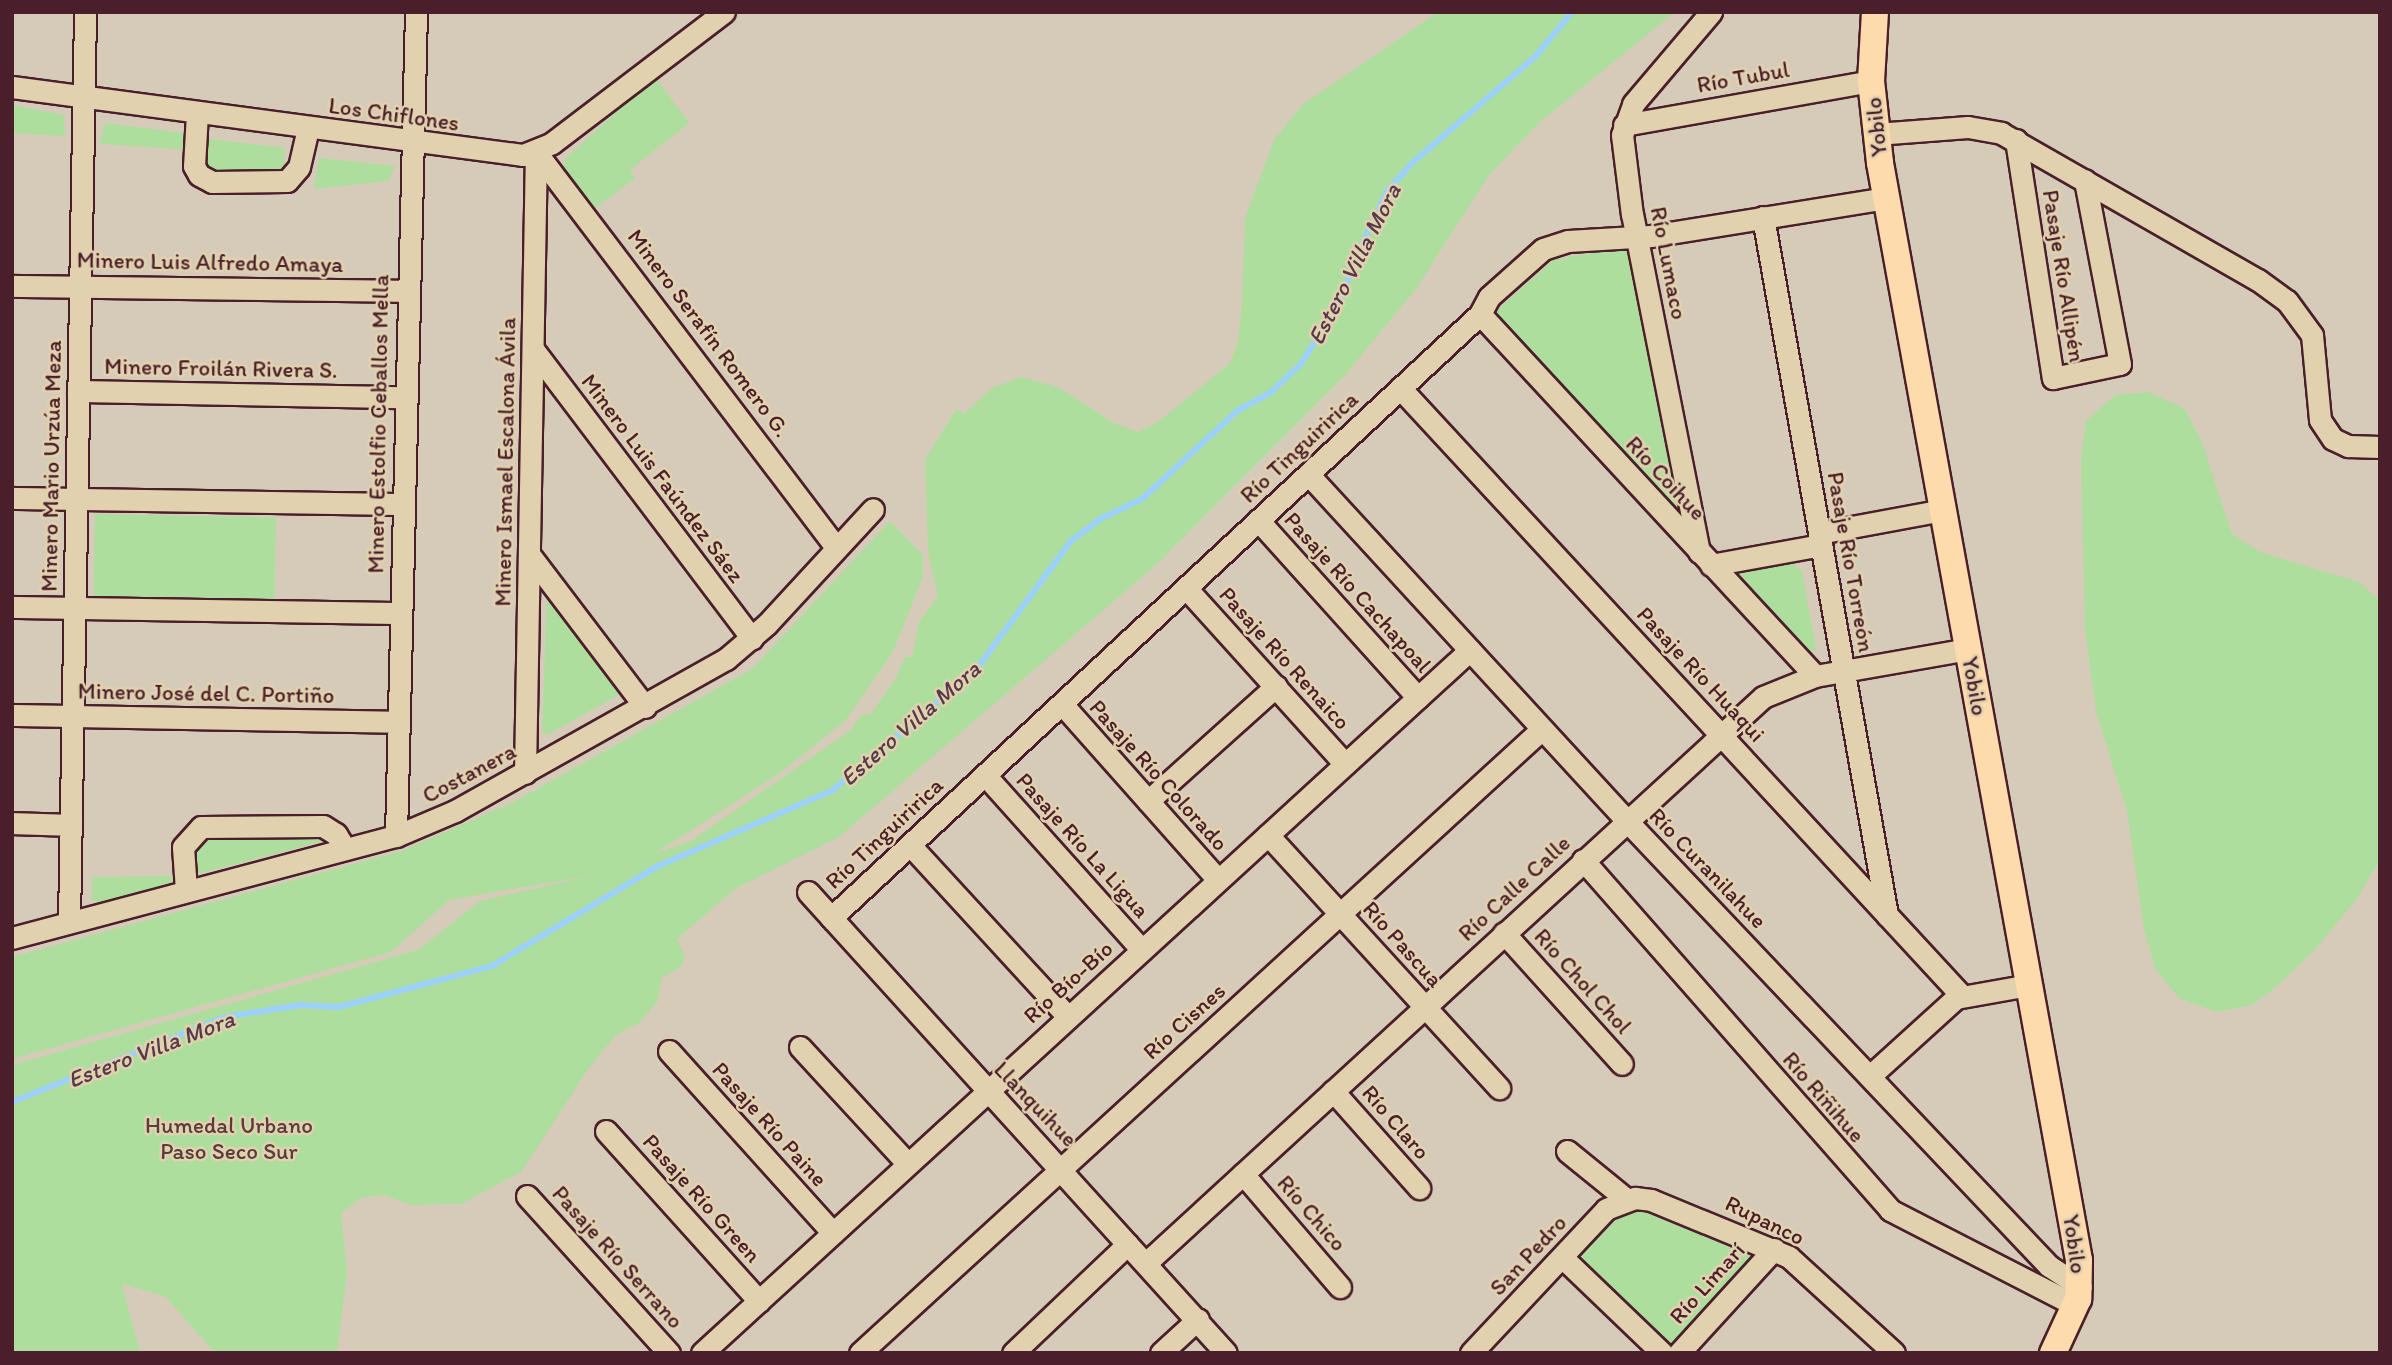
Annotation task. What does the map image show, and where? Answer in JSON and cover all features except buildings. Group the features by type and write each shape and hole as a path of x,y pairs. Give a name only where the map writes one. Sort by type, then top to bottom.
{"main road":[{"name":"Yobilo","path":"1875,12 1871,81 1886,198 2029,985 2078,1296 2053,1353"}],"street":[{"name":"Minero Mario Urzúa Meza","path":"69,921 85,12"},
{"name":"Minero Estolfio Ceballos Mella","path":"396,836 406,291 416,12"},
{"path":"691,12 692,35"},
{"path":"536,152 724,12"},
{"path":"1624,125 1638,98 1711,12"},
{"name":"Río Tubul","path":"1624,125 1871,81"},
{"name":"Los Chiflones","path":"12,87 510,156 536,152"},
{"path":"197,113 194,166 199,175 212,181 287,181 299,167 308,128"},
{"name":"Río Lumaco","path":"1624,125 1623,146 1638,236 1705,558"},
{"path":"1876,134 1968,127 2016,140 2258,279 2287,302 2312,335 2320,420 2333,439 2348,446 2380,447"},
{"name":"Pasaje Río Allipén","path":"2016,140 2053,378 2120,364 2085,180"},
{"name":"Minero Ismael Escalona Ávila","path":"525,773 536,152"},
{"name":"Minero Serafín Romero G.","path":"536,152 837,548"},
{"name":"Río Tinguiririca","path":"831,918 1480,314 1489,297 1551,245 1605,235 1638,236 1886,198"},
{"name":"Pasaje Río Torreón","path":"1763,217 1887,915"},
{"name":"Minero Luis Alfredo Amaya","path":"12,286 406,291"},
{"name":"Río Coihue","path":"1480,314 1815,676"},
{"name":"Minero Luis Faúndez Sáez","path":"533,349 752,639"},
{"name":"Pasaje Río Huaqui","path":"1400,388 1962,996"},
{"name":"Minero Froilán Rivera S.","path":"78,391 404,397"},
{"name":"Río Curanilahue","path":"1308,474 1626,820 2078,1296"},
{"path":"12,498 402,504"},
{"name":"Costanera","path":"12,938 396,836 525,773 645,708 752,639 873,509"},
{"path":"1705,558 1820,539 1943,510"},
{"name":"Pasaje Río Cachapoal","path":"1258,520 1418,698"},
{"path":"529,554 645,708"},
{"name":"Pasaje Río Renaico","path":"1186,587 1345,764"},
{"path":"12,607 400,613"},
{"name":"Río Calle Calle","path":"1146,1263 1763,697 1815,676 1968,649"},
{"name":"Río Bío-Bío","path":"702,1353 1470,650"},
{"path":"1148,801 1276,686"},
{"name":"Pasaje Río Colorado","path":"1062,704 1218,880"},
{"name":"Minero José del C. Portiño","path":"12,715 398,722"},
{"name":"Río Cisnes","path":"860,1353 1542,729"},
{"name":"Pasaje Río La Ligua","path":"985,775 1142,950"},
{"path":"12,823 71,825"},
{"path":"186,890 183,847 201,827 323,826 336,835 345,849"},
{"name":"Río Pascua","path":"1268,835 1499,1088"},
{"path":"910,845 1068,1017"},
{"name":"Río Riñihue","path":"1583,860 1890,1210 2078,1296"},
{"name":"Llanquihue","path":"808,892 1226,1353"},
{"name":"Río Chol Chol","path":"1504,933 1622,1064"},
{"path":"1870,1076 1940,1010 1962,996 2029,985"},
{"path":"800,1047 908,1164"},
{"name":"Pasaje Río Paine","path":"669,1051 833,1233"},
{"name":"Río Claro","path":"1333,1091 1419,1188"},
{"name":"Pasaje Río Green","path":"606,1131 759,1301"},
{"path":"1567,1151 1626,1199"},
{"name":"Río Chico","path":"1243,1174 1340,1287"},
{"name":"Pasaje Río Serrano","path":"527,1196 669,1353"},
{"name":"Rupanco","path":"1626,1199 1651,1200 1774,1249 1806,1271 1889,1351"},
{"name":"San Pedro","path":"1471,1353 1606,1209 1626,1199"},
{"path":"1013,1353 1128,1244"},
{"name":"Río Limarí","path":"1679,1353 1774,1249"},
{"path":"1562,1257 1662,1353"},
{"path":"1161,1353 1198,1319"}],"green space":[{"name":"Humedal Urbano Paso Seco Sur","path":"1438,12 1675,12 1540,122 1489,175 1416,289 1345,375 1156,565 839,837 736,888 677,939 685,956 681,967 661,978 658,1001 639,1023 616,1035 591,1065 521,1172 461,1204 411,1205 384,1195 363,1197 341,1213 347,1272 337,1353 215,1353 165,1296 122,1284 140,1353 12,1353 12,1065 418,950 480,901 595,875 449,900 391,952 12,1059 12,957 401,851 512,803 752,669 890,521 923,555 923,576 893,652 845,721 780,773 654,854 691,841 851,730 862,714 870,715 896,678 905,657 912,657 919,622 938,596 928,553 925,460 956,409 964,414 992,388 1021,377 1058,387 1114,423 1138,432 1158,422 1230,363 1238,342 1245,218 1274,140 1302,105"},
{"path":"655,77 689,123 630,170 635,178 593,210 563,170 566,158"},
{"path":"12,105 64,115 65,136 12,133"},
{"path":"105,123 192,134 190,150 100,144"},
{"path":"209,139 285,148 284,170 205,171"},
{"path":"319,158 395,166 388,181 314,189"},
{"path":"1627,246 1678,514 1492,315 1553,260"},
{"path":"2149,392 2185,409 2202,442 2232,534 2260,552 2359,582 2380,601 2380,860 2358,897 2315,950 2276,987 2252,1005 2217,1012 2180,999 2156,970 2144,930 2127,811 2096,712 2085,630 2081,458 2086,421 2115,395"},
{"path":"95,514 276,517 274,603 93,600"},
{"path":"1791,562 1802,571 1816,650 1799,653 1737,587 1736,571"},
{"path":"547,594 620,694 547,735 542,732"},
{"path":"210,831 322,831 323,841 194,875 193,840"},
{"path":"173,876 174,884 103,904 92,900 92,877"},
{"path":"1636,1208 1753,1257 1668,1347 1579,1259 1609,1217"}],"waterway":[{"name":"Estero Villa Mora","path":"12,1102 225,1017 300,1005 339,1007 492,966 656,867 833,790 978,667 1071,541 1100,519 1142,499 1237,411 1270,393 1301,364 1344,294 1355,259 1387,191 1412,163 1536,56 1572,12"}]}
